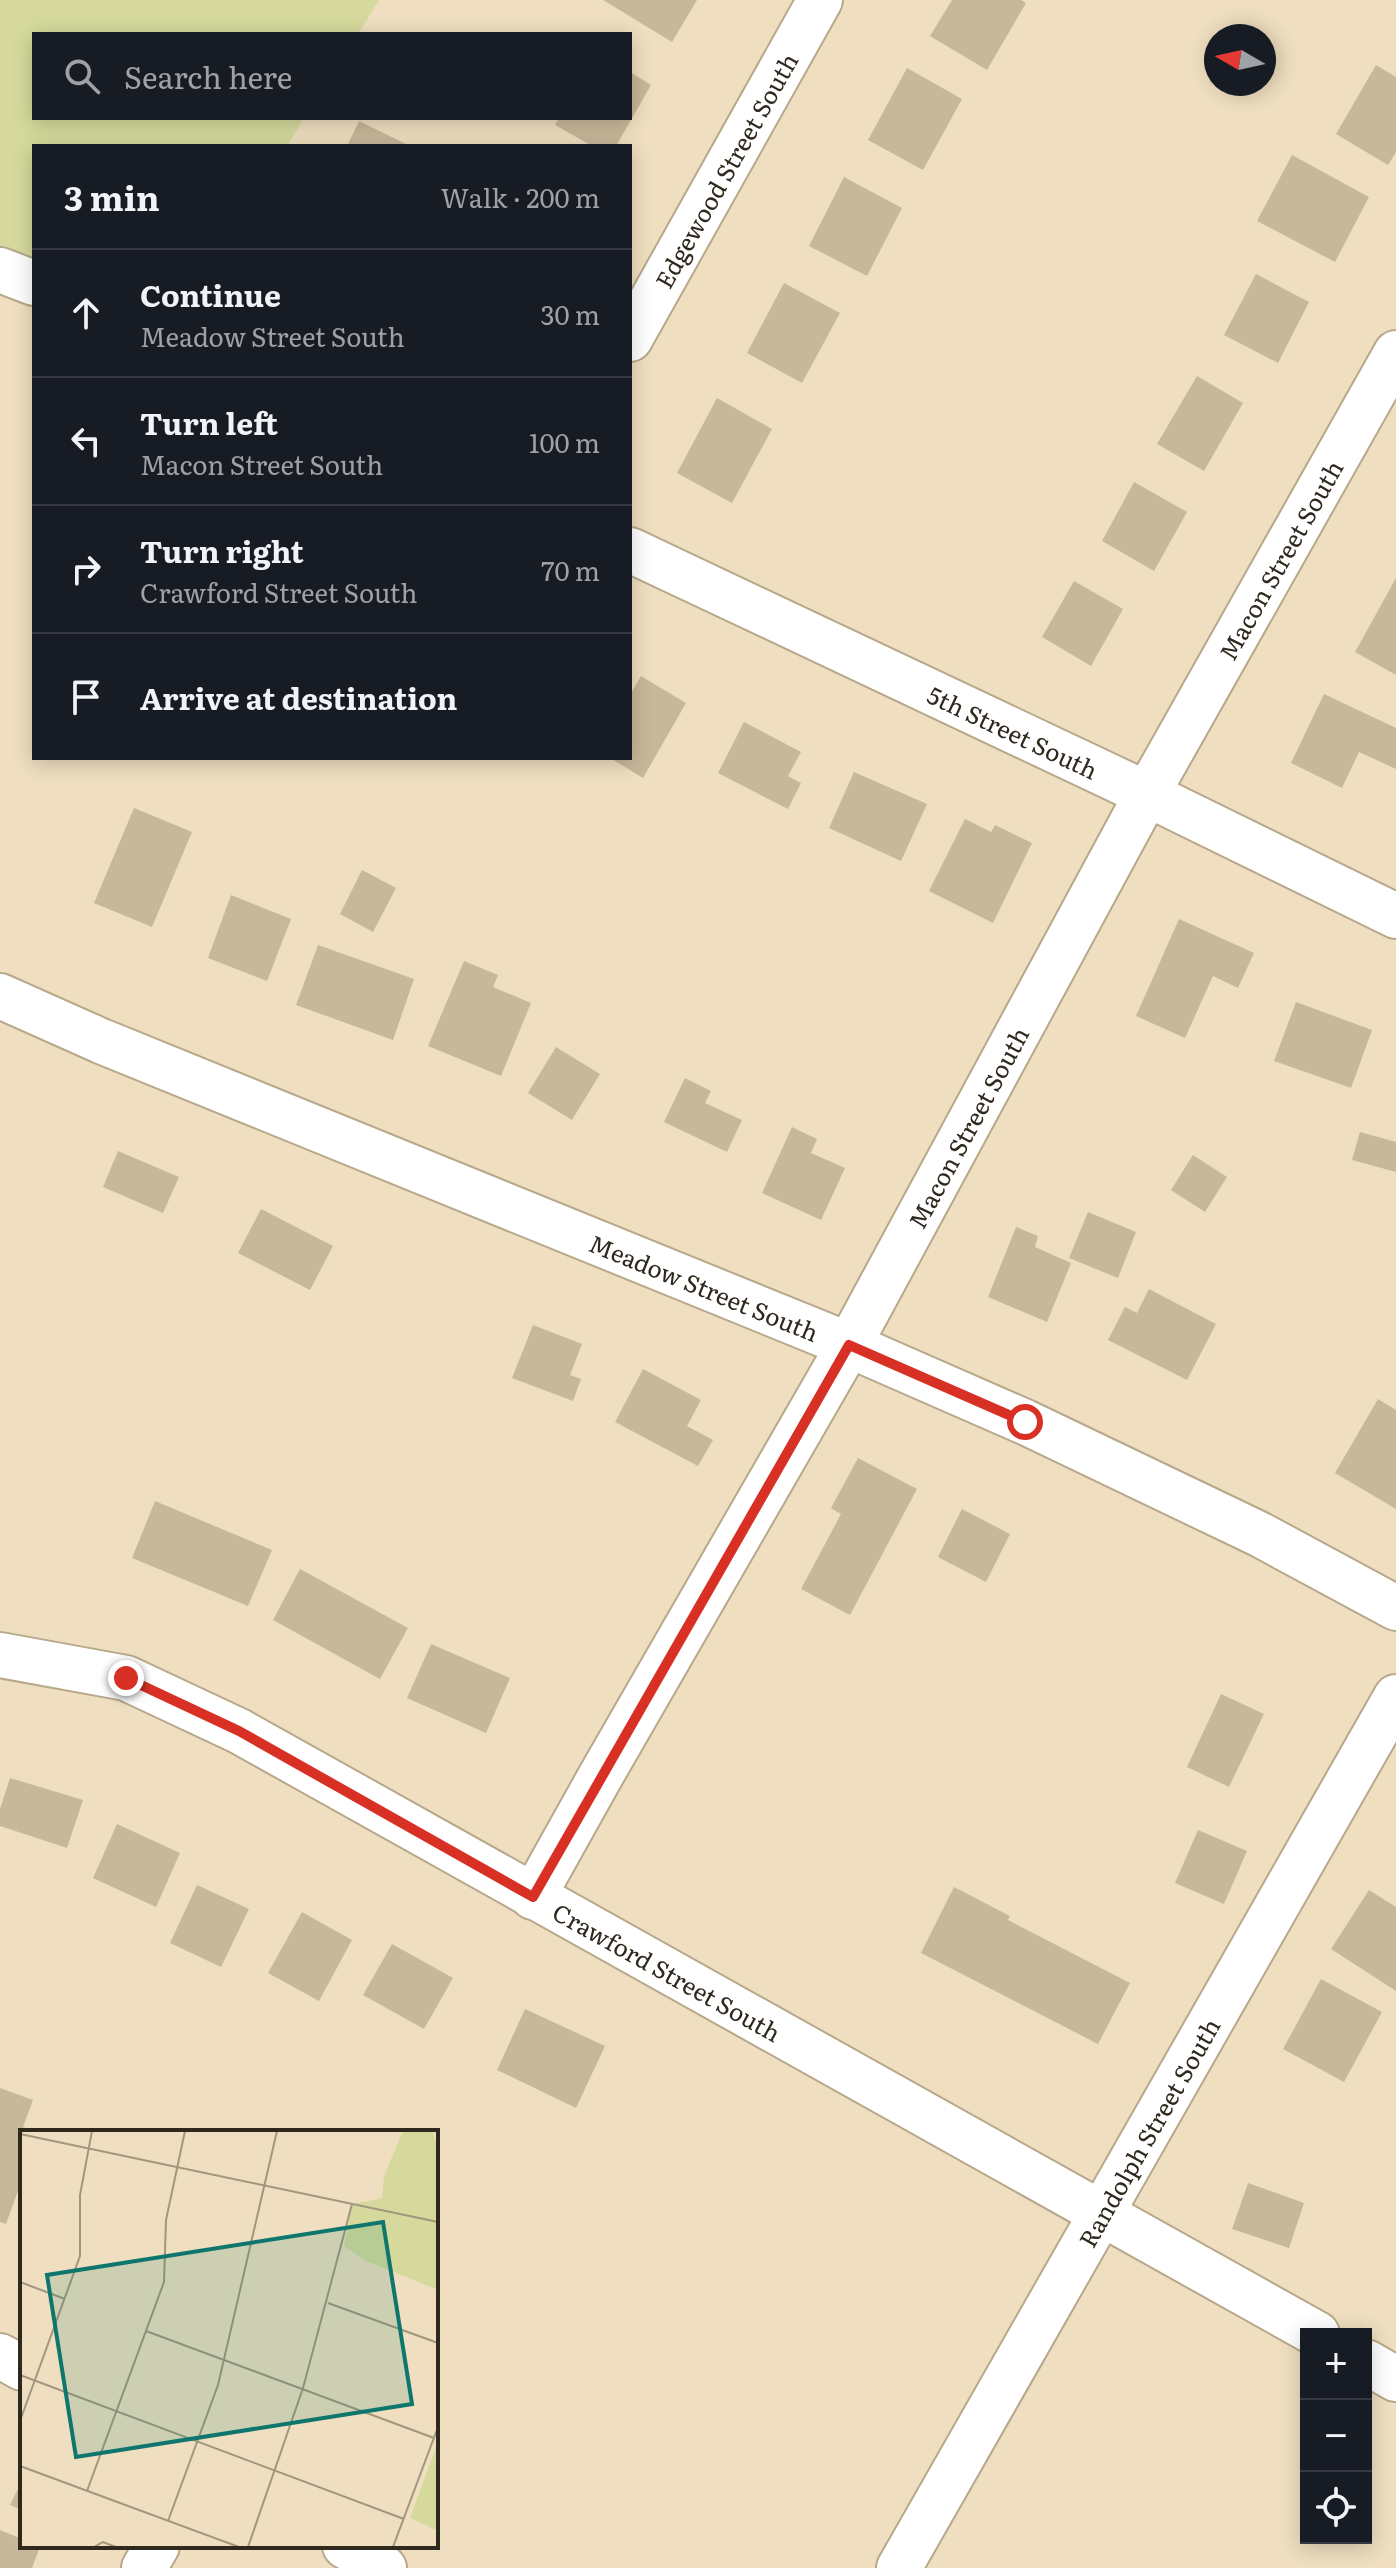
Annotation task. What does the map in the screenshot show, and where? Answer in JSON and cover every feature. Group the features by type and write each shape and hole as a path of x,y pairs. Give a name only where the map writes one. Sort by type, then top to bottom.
{"street":[{"name":"Edgewood Street South","path":"632,335 820,0"},
{"path":"0,270 32,282"},
{"name":"Macon Street South","path":"533,1897 849,1345 1147,794 1396,353"},
{"name":"5th Street South","path":"632,551 1147,794 1396,916"},
{"name":"Meadow Street South","path":"0,996 101,1041 849,1345 1025,1422 1259,1534 1396,1608"},
{"name":"Crawford Street South","path":"0,1655 126,1678 239,1731 1306,2328"},
{"name":"Randolph Street South","path":"899,2568 1396,1697"},
{"path":"0,2356 20,2367"},
{"path":"1372,2365 1396,2379"},
{"path":"144,2568 156,2548"},
{"path":"349,2548 384,2568"}],"green space":[{"path":"0,0 379,0 359,32 32,32 32,120 303,120 288,144 32,144 32,282 0,270"}],"building":[{"path":"603,0 697,0 672,42"},
{"path":"952,0 1021,0 1026,3 987,70 930,36"},
{"path":"1376,65 1396,77 1396,152 1388,165 1336,134"},
{"path":"907,68 962,99 923,170 868,140"},
{"path":"632,73 651,85 632,118"},
{"path":"558,120 631,120 617,144 588,144 555,125"},
{"path":"359,121 406,144 348,144"},
{"path":"1292,155 1369,197 1335,262 1257,221"},
{"path":"844,177 902,208 867,276 809,246"},
{"path":"1256,274 1309,302 1278,363 1224,335"},
{"path":"784,283 840,313 802,383 747,353"},
{"path":"1197,376 1243,403 1204,471 1157,444"},
{"path":"717,398 772,429 732,503 677,473"},
{"path":"1134,482 1187,512 1154,571 1102,541"},
{"path":"1396,578 1396,675 1355,652"},
{"path":"1074,581 1123,609 1091,666 1042,637"},
{"path":"641,676 686,703 643,778 613,760 632,760 632,692"},
{"path":"1324,694 1396,728 1396,769 1359,752 1342,788 1291,763"},
{"path":"744,722 801,752 788,776 801,783 788,809 718,773"},
{"path":"854,772 927,804 901,861 829,828"},
{"path":"134,808 192,832 152,927 94,903"},
{"path":"965,819 991,832 995,825 1032,843 993,923 929,891"},
{"path":"362,870 396,888 373,932 340,914"},
{"path":"231,895 291,919 267,981 208,958"},
{"path":"1179,919 1254,953 1238,988 1213,976 1185,1038 1136,1016"},
{"path":"318,945 414,979 393,1040 296,1005"},
{"path":"464,961 498,975 493,987 531,1003 501,1076 428,1046"},
{"path":"1296,1002 1372,1030 1351,1088 1274,1061"},
{"path":"556,1047 600,1074 572,1120 528,1093"},
{"path":"685,1078 711,1091 705,1103 742,1120 727,1152 664,1122"},
{"path":"792,1127 817,1139 811,1153 845,1168 821,1220 762,1193"},
{"path":"1360,1132 1396,1142 1396,1172 1352,1160"},
{"path":"118,1151 179,1177 163,1213 103,1187"},
{"path":"1193,1155 1227,1177 1205,1212 1171,1190"},
{"path":"261,1209 333,1246 310,1290 238,1253"},
{"path":"1088,1212 1136,1232 1118,1278 1069,1258"},
{"path":"1016,1227 1038,1236 1035,1247 1071,1263 1047,1322 988,1297"},
{"path":"1149,1289 1216,1324 1187,1380 1108,1340 1125,1307 1137,1313"},
{"path":"533,1325 582,1344 570,1375 581,1379 573,1401 512,1378"},
{"path":"643,1369 701,1400 687,1426 713,1440 698,1466 615,1422"},
{"path":"1378,1399 1396,1410 1396,1509 1335,1473"},
{"path":"858,1458 917,1489 850,1615 801,1589 841,1514 831,1508"},
{"path":"155,1501 272,1550 248,1606 132,1558"},
{"path":"962,1509 1010,1534 986,1582 938,1557"},
{"path":"300,1569 408,1628 380,1679 273,1620"},
{"path":"431,1644 510,1678 486,1733 407,1698"},
{"path":"1221,1694 1264,1714 1229,1787 1187,1767"},
{"path":"10,1778 83,1800 67,1848 0,1826 0,1809"},
{"path":"117,1824 180,1853 156,1907 93,1878"},
{"path":"1198,1830 1247,1851 1224,1904 1175,1883"},
{"path":"197,1885 249,1909 221,1967 170,1943"},
{"path":"954,1887 1010,1916 1008,1920 1130,1983 1098,2044 921,1953"},
{"path":"1369,1890 1396,1907 1396,1991 1331,1949"},
{"path":"302,1912 352,1940 319,2001 268,1973"},
{"path":"392,1944 453,1978 424,2029 363,1995"},
{"path":"1321,1979 1382,2012 1344,2082 1283,2049"},
{"path":"525,2009 605,2046 576,2108 497,2070"},
{"path":"0,2088 33,2100 23,2127 31,2130 20,2130 20,2186 6,2224 0,2222"},
{"path":"1248,2183 1304,2203 1289,2248 1232,2229"},
{"path":"20,2485 20,2509 10,2505"},
{"path":"0,2530 20,2538 20,2548 40,2548 32,2568 0,2568"}],"route":[{"path":"126,1678 239,1731 533,1897 849,1345 1025,1422"}]}
